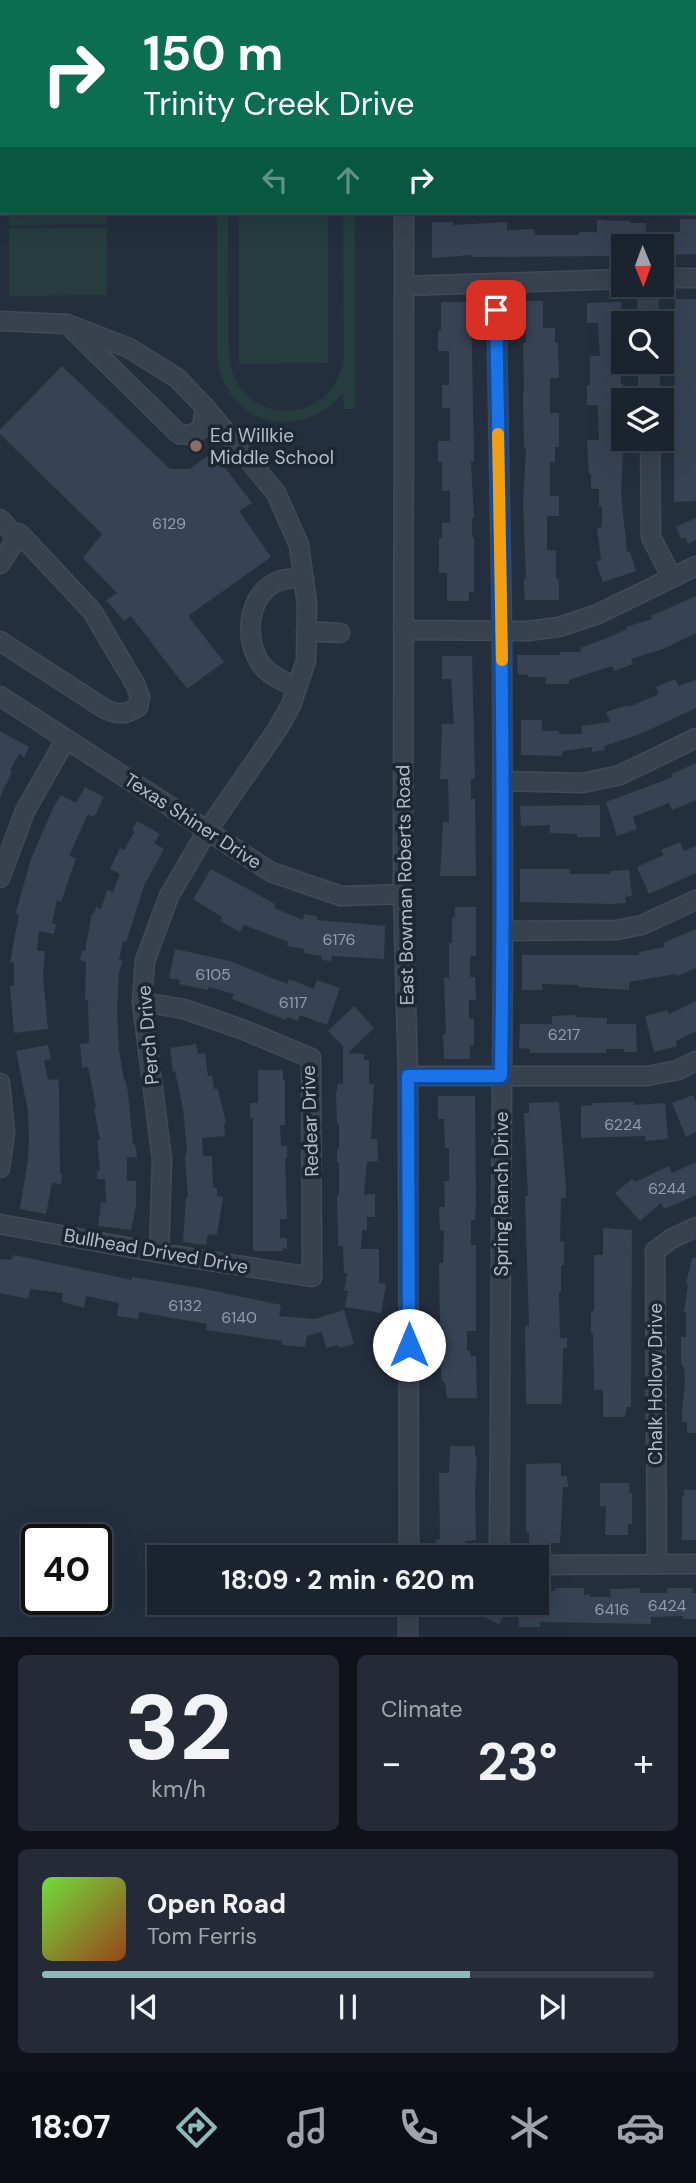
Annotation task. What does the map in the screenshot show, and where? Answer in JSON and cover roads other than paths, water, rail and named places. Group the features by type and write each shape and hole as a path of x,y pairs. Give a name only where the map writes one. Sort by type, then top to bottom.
{"street":[{"name":"East Bowman Roberts Road","path":"404,214 403,894 408,1076 408,1545"},
{"path":"674,278 696,278"},
{"path":"404,286 611,279"},
{"name":"Spring Ranch Drive","path":"496,283 502,629 503,931 499,1545"},
{"name":"Perch Drive","path":"0,321 67,324 129,348 177,378 205,407 276,493 299,545 307,604 306,661 291,705 277,730 207,831 169,896 145,961 142,1002 162,1160 159,1253"},
{"path":"67,324 179,434 191,435 202,428 222,428"},
{"path":"202,428 205,407"},
{"path":"650,451 650,537 672,578"},
{"path":"2,562 15,541 6,526"},
{"path":"0,640 105,709 116,714 128,714 138,707 140,697 135,684 92,611 20,534 6,526"},
{"path":"2,562 22,554 30,555 51,568"},
{"path":"403,630 528,631 559,627 598,614 696,566"},
{"path":"297,687 280,680 262,666 252,648 249,626 256,603 265,590 280,580 304,578"},
{"path":"306,631 340,633"},
{"name":"Texas Shiner Drive","path":"0,696 271,872 341,896 403,894"},
{"path":"502,781 583,783 620,775 696,738"},
{"path":"0,878 25,811 66,739"},
{"path":"503,931 617,930 642,925 696,900"},
{"name":"Redear Drive","path":"142,1002 184,1009 312,1058 312,1276"},
{"path":"408,1076 647,1076 678,1070 696,1061"},
{"path":"0,1083 5,1132 0,1168"},
{"name":"Bullhead Drived Drive","path":"0,1224 159,1253 312,1276"},
{"name":"Chalk Hollow Drive","path":"657,1564 654,1251 696,1227"},
{"path":"549,1564 696,1564"},
{"path":"408,1615 408,1637"}],"place":[{"name":"Ed Willkie Middle School","path":"196,446"}]}
